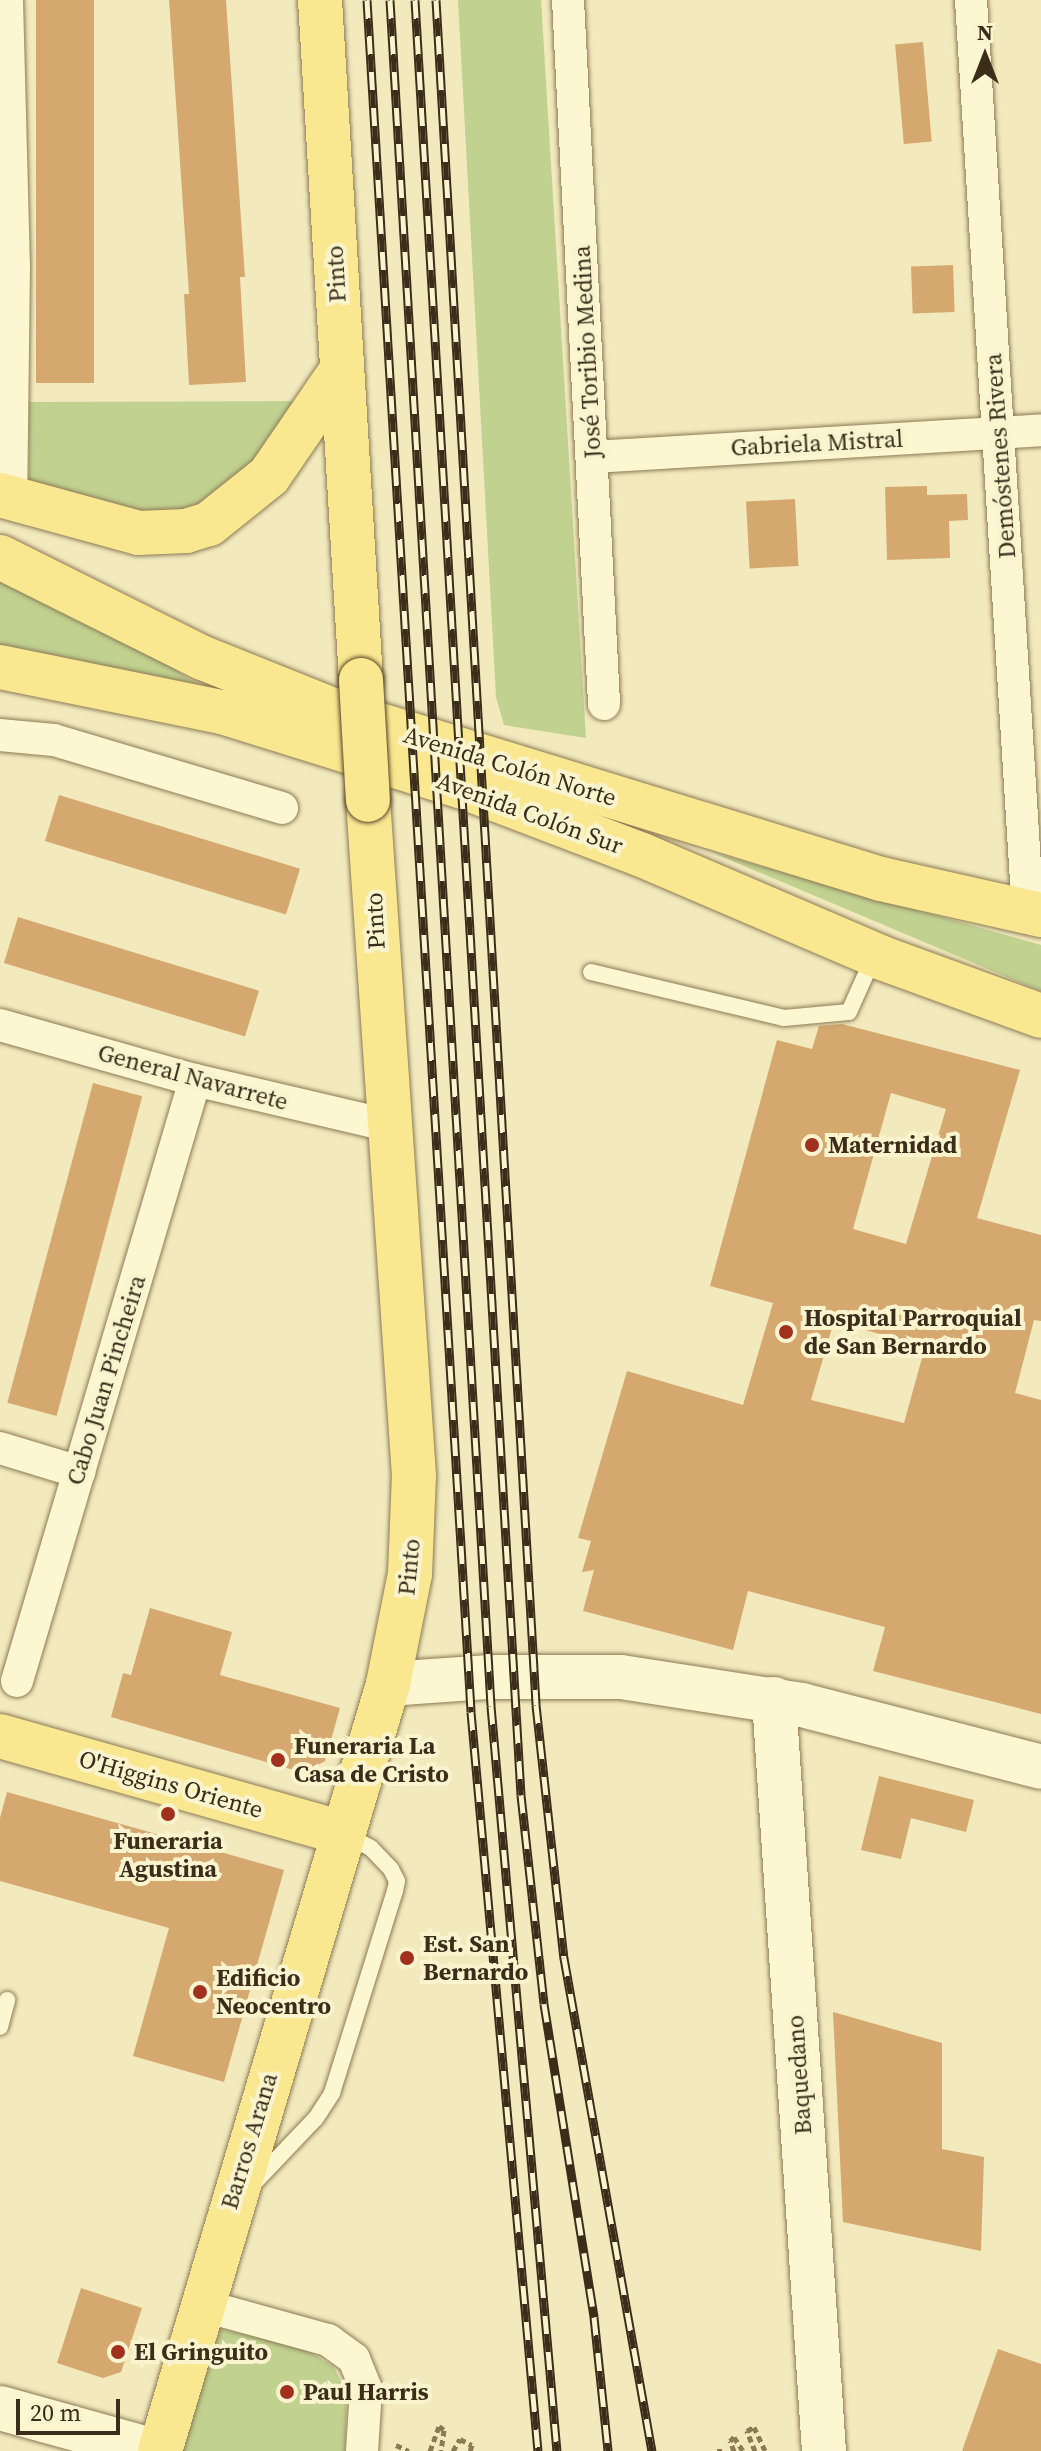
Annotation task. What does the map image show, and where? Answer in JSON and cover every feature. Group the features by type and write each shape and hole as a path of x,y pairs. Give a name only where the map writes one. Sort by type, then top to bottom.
{"main road":[{"name":"Pinto","path":"320,0 387,1125 414,1522 405,1603 388,1684 343,1833"},
{"path":"6,496 139,533 186,531 209,524 269,476 341,371"},
{"name":"Avenida Colón Norte","path":"0,557 203,658 338,712 881,879 1035,914"},
{"name":"Avenida Colón Sur","path":"0,667 222,712 463,787 642,855 875,955 1041,1016"},
{"name":"O'Higgins Oriente","path":"0,1736 343,1833"},
{"name":"Barros Arana","path":"157,2451 343,1833"}],"street":[{"path":"6,496 7,0"},
{"name":"José Toribio Medina","path":"568,0 604,704"},
{"name":"Demóstenes Rivera","path":"971,0 998,432 1035,914"},
{"name":"Gabriela Mistral","path":"592,457 1041,430"},
{"path":"0,735 54,740 282,808"},
{"name":"General Navarrete","path":"0,1025 195,1080 387,1125"},
{"name":"Cabo Juan Pincheira","path":"17,1681 195,1080"},
{"path":"0,1448 79,1472"},
{"path":"388,1684 608,1677 774,1699 1041,1767"},
{"name":"Baquedano","path":"774,1699 824,2451"},
{"path":"201,2305 328,2340 354,2359 366,2389 362,2451"},
{"path":"0,2408 157,2451"}],"lane":[{"path":"591,972 784,1018 849,1012 875,955"},
{"path":"226,2218 332,2093 395,1891 397,1881 391,1869 371,1848 343,1833"},
{"path":"0,2027 7,2000"}],"path":[{"path":"430,2451 439,2426 444,2430 441,2451"},
{"path":"755,2451 747,2431 754,2427 765,2451"},
{"path":"734,2451 730,2441 734,2437 743,2451"},
{"path":"453,2451 460,2439 472,2445 470,2451"},
{"path":"396,2445 409,2451"}],"green space":[{"path":"458,0 541,0 586,738 504,725 496,697"},
{"path":"306,401 251,472 201,512 138,519 29,487 29,402"},
{"path":"0,577 158,658 201,687 0,653"},
{"path":"711,852 1041,945 1041,991 1033,988"},
{"path":"220,2329 302,2347 334,2367 347,2394 345,2451 182,2451"}],"building":[{"path":"36,0 94,0 94,383 36,383"},
{"path":"169,0 226,0 245,277 240,277 246,382 189,385 184,294 189,294"},
{"path":"923,42 932,142 904,144 895,44"},
{"path":"953,265 955,312 913,313 911,266"},
{"path":"927,486 927,495 967,494 968,520 949,521 950,558 887,560 885,487"},
{"path":"795,499 799,566 750,568 746,502"},
{"path":"59,795 300,869 286,915 45,841"},
{"path":"18,917 259,991 245,1037 4,963"},
{"path":"842,1024 1020,1070 977,1218 1041,1235 1041,1321 1034,1320 1015,1393 1041,1400 1041,1714 873,1671 885,1627 748,1591 733,1650 583,1611 594,1570 582,1572 591,1541 578,1538 627,1371 743,1405 773,1303 710,1286 777,1040 812,1049 819,1026","holes":["891,1093 946,1109 906,1244 853,1229","834,1321 925,1347 904,1423 811,1400"]},
{"path":"93,1083 142,1096 57,1416 7,1403"},
{"path":"150,1608 232,1632 220,1675 340,1708 325,1761 304,1773 111,1717 123,1673 131,1675"},
{"path":"879,1776 974,1800 966,1832 911,1818 901,1859 861,1850"},
{"name":"Edificio Neocentro","path":"7,1792 284,1870 224,2082 133,2056 169,1928 0,1881 0,1818"},
{"path":"833,2012 942,2043 942,2149 984,2157 981,2251 843,2222"},
{"path":"81,2288 142,2308 121,2372 103,2378 57,2363"},
{"path":"998,2349 1041,2364 1041,2451 962,2451"}],"railway":[{"path":"367,0 471,1712 538,2451"},
{"path":"390,0 491,1706 557,2451"},
{"path":"415,0 521,1795 544,2004 594,2317 608,2451"},
{"path":"436,0 536,1705 564,1958 652,2451"}],"place":[{"name":"Maternidad","path":"812,1145"},
{"name":"Hospital Parroquial de San Bernardo","path":"786,1332"},
{"name":"Funeraria La Casa de Cristo","path":"278,1760"},
{"name":"Funeraria Agustina","path":"168,1814"},
{"name":"Est. San Bernardo","path":"407,1958"},
{"name":"Edificio Neocentro","path":"200,1992"},
{"name":"El Gringuito","path":"118,2352"},
{"name":"Paul Harris","path":"287,2392"}]}
